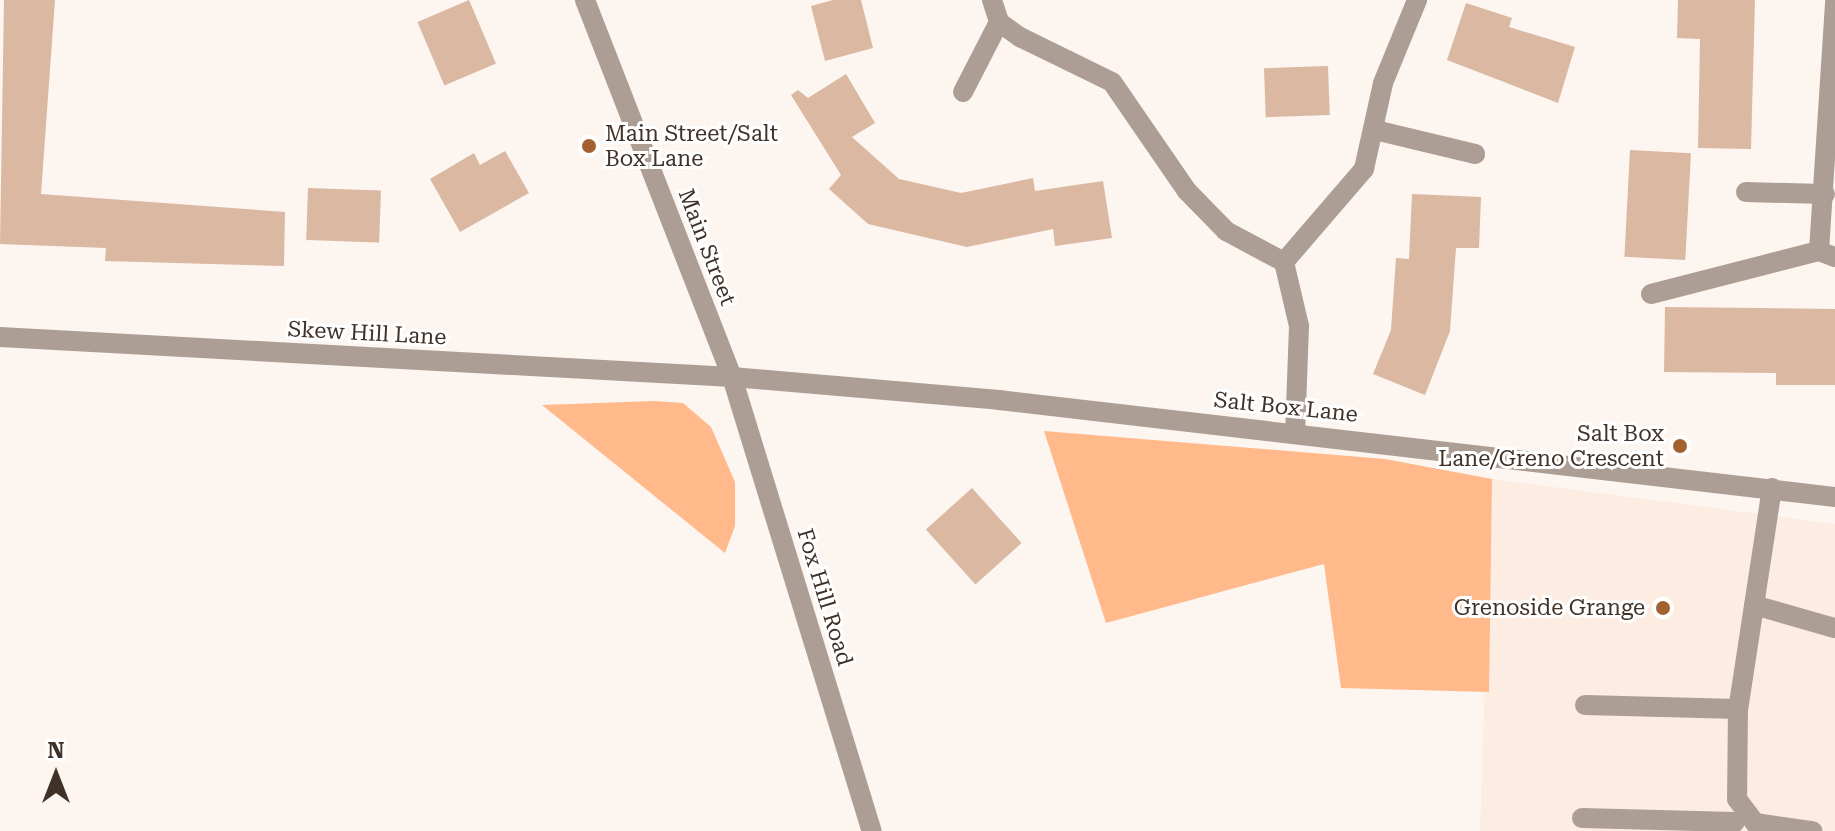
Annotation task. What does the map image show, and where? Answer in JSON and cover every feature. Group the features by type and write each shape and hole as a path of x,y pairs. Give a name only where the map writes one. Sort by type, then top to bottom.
{"street":[{"name":"Main Street","path":"585,0 732,377"},
{"path":"992,0 999,22 1112,82 1187,191 1226,231 1284,262 1299,326 1295,433"},
{"path":"1284,262 1364,169 1383,83 1417,0"},
{"path":"1651,294 1827,254 1825,194 1835,1"},
{"path":"963,92 999,22"},
{"path":"1375,130 1475,154"},
{"path":"1746,192 1825,194"},
{"name":"Skew Hill Lane","path":"0,337 732,377"},
{"name":"Salt Box Lane","path":"732,377 1295,433 1835,497"},
{"name":"Fox Hill Road","path":"732,377 872,831"},
{"path":"1735,822 1738,709 1772,488"},
{"path":"1754,605 1835,628"},
{"path":"1585,705 1738,709"},
{"path":"1582,818 1735,822 1772,830 1812,831"}],"shaded area":[{"path":"654,401 683,403 711,427 735,482 735,526 725,553 542,405"},
{"path":"1044,431 1385,459 1492,479 1489,692 1341,688 1324,564 1106,623"},
{"name":"Grenoside Grange","path":"1492,479 1835,524 1835,831 1480,831"}],"building":[{"path":"4,0 55,0 41,194 285,212 284,266 105,261 106,248 0,244"},
{"path":"469,0 496,64 444,85 417,22"},
{"path":"833,0 861,0 873,48 825,61 811,6"},
{"path":"1678,0 1755,0 1751,149 1698,148 1700,39 1677,38"},
{"path":"1466,3 1512,18 1509,27 1575,47 1558,103 1447,60"},
{"path":"1328,66 1330,115 1266,117 1264,68"},
{"path":"846,74 875,123 852,137 899,179 961,193 1033,178 1035,191 1103,181 1112,238 1055,246 1053,229 967,247 868,224 829,189 841,175 791,95 798,90 808,98"},
{"path":"1630,150 1691,153 1685,260 1624,257"},
{"path":"505,151 529,193 460,232 430,179 474,153 480,165"},
{"path":"308,188 381,191 379,243 306,240"},
{"path":"1412,194 1481,197 1479,248 1456,248 1450,331 1425,395 1373,374 1391,330 1396,258 1409,259"},
{"path":"1665,307 1835,309 1835,385 1776,385 1776,373 1664,372"},
{"path":"972,488 1022,543 975,584 926,529"}],"place":[{"name":"Main Street/Salt Box Lane","path":"589,146"},
{"name":"Salt Box Lane/Greno Crescent","path":"1680,446"},
{"name":"Grenoside Grange","path":"1663,608"}]}
